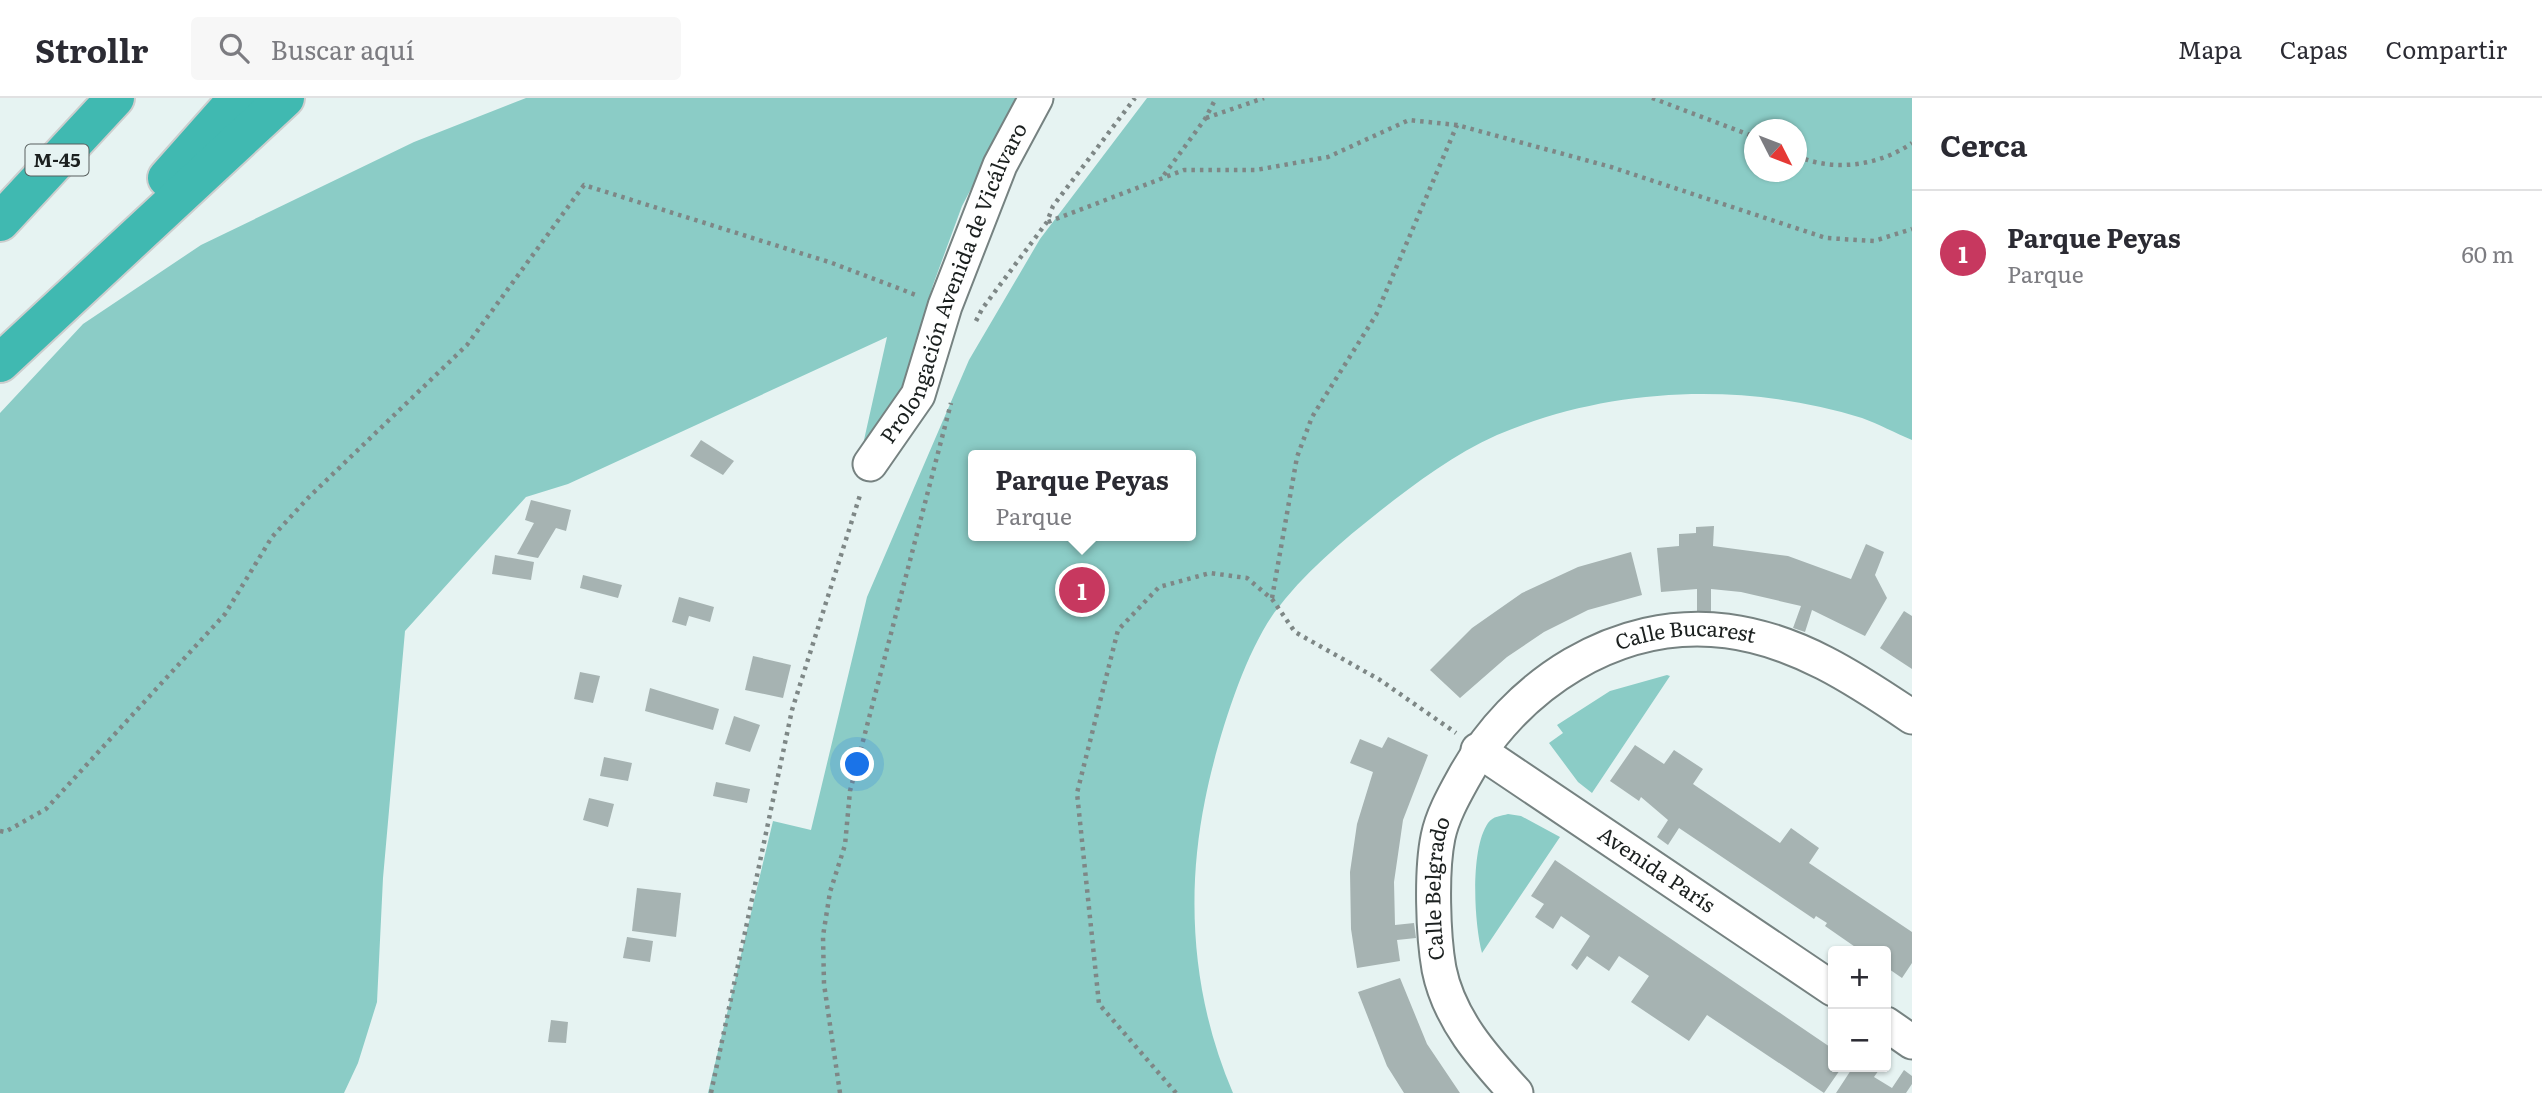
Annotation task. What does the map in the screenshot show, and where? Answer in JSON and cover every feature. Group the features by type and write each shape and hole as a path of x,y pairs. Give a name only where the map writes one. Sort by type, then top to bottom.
{"highway":[{"name":"M-45","path":"0,222 115,98"},
{"path":"0,362 238,98"},
{"path":"0,362 285,98"}],"street":[{"name":"Prolongación Avenida de Vicálvaro","path":"870,464 918,396 945,306 1000,165 1036,98"},
{"name":"Calle Bucarest","path":"1472,745 1569,666 1623,641 1690,630 1725,631 1783,644 1868,687 1912,718"},
{"name":"Avenida París","path":"1472,745 1828,986"},
{"name":"Calle Belgrado","path":"1472,745 1438,837 1434,923 1439,970 1454,1012 1474,1045 1516,1093"},
{"path":"1891,1027 1912,1042"}],"path":[{"path":"973,328 982,309 1048,222 1053,206 1135,98"},
{"path":"1163,177 1205,119 1216,98"},
{"path":"1205,119 1264,98"},
{"path":"1652,98 1744,133"},
{"path":"1048,222 1184,170 1256,170 1328,157 1409,120 1457,125 1612,167 1826,238 1874,241 1910,231"},
{"path":"1272,599 1297,457 1312,417 1377,315 1457,125"},
{"path":"1807,161 1838,165 1862,164 1912,143"},
{"path":"0,831 5,832 46,809 123,727 225,614 282,527 309,497 467,345 584,185 832,263 945,306 982,309"},
{"path":"840,1093 824,984 823,936 830,892 845,845 850,791 954,391"},
{"path":"711,1093 792,710 870,464"},
{"path":"1176,1093 1099,1004 1077,793 1118,630 1159,587 1210,573 1247,578 1272,599 1295,632 1380,680 1472,745"}],"shaded area":[{"path":"526,98 1019,98 962,206 933,285 899,401 862,449 887,337 568,484 526,497 405,631 383,878 377,1002 358,1063 344,1093 0,1093 0,413 83,324 201,245 414,142"},
{"path":"1147,98 1912,98 1912,440 1862,418 1817,406 1725,394 1631,399 1540,419 1497,435 1466,451 1407,490 1324,559 1297,585 1274,613 1251,653 1223,729 1205,800 1195,874 1196,949 1201,986 1219,1058 1233,1093 708,1093 773,821 811,830 867,597 969,360 1040,239"},
{"path":"1670,676 1592,793 1578,782 1549,743 1563,733 1557,725 1610,691"},
{"path":"1508,814 1521,816 1560,837 1482,953 1475,886 1478,850 1488,823"}],"building":[{"path":"701,440 734,461 723,475 690,456"},
{"path":"531,500 571,510 566,531 556,528 538,558 517,554 534,523 525,520"},
{"path":"1714,526 1713,546 1788,556 1851,579 1866,544 1884,552 1875,575 1887,598 1865,636 1812,610 1805,632 1793,628 1801,606 1741,592 1711,589 1711,612 1697,612 1697,589 1661,592 1657,548 1679,546 1679,534 1696,533 1696,527"},
{"path":"1631,552 1642,595 1588,610 1544,632 1507,657 1460,698 1430,670 1472,628 1522,593 1578,567"},
{"path":"495,555 534,562 531,580 492,574"},
{"path":"583,575 622,585 618,598 580,588"},
{"path":"679,597 714,607 710,622 689,616 686,626 672,622"},
{"path":"1904,611 1912,616 1912,669 1880,648"},
{"path":"753,656 791,665 783,698 745,690"},
{"path":"580,672 600,676 593,703 574,699"},
{"path":"650,688 719,709 713,730 645,711"},
{"path":"734,716 760,725 750,752 725,744"},
{"path":"1388,737 1428,755 1403,820 1394,882 1395,925 1414,923 1416,938 1397,940 1400,961 1357,968 1351,929 1350,872 1357,824 1373,772 1350,763 1360,739 1382,748"},
{"path":"1635,745 1664,764 1674,750 1703,769 1693,784 1780,843 1791,828 1819,848 1809,863 1912,932 1912,963 1902,978 1891,970 1891,946 1854,946 1825,926 1827,923 1816,916 1814,919 1679,828 1668,845 1657,837 1668,820 1641,797 1639,801 1610,781"},
{"path":"604,757 632,763 628,781 600,776"},
{"path":"716,782 750,789 747,803 713,796"},
{"path":"589,798 614,804 608,827 583,820"},
{"path":"1555,860 1828,1046 1828,1072 1839,1072 1824,1093 1707,1015 1689,1041 1631,1002 1649,976 1619,956 1609,971 1587,956 1577,970 1571,965 1590,936 1561,916 1553,929 1535,917 1544,904 1531,896"},
{"path":"637,888 681,893 676,937 632,931"},
{"path":"627,937 653,941 650,962 623,958"},
{"path":"1400,978 1427,1044 1460,1093 1404,1093 1387,1066 1358,992"},
{"path":"551,1020 568,1022 566,1043 548,1042"},
{"path":"1904,1070 1912,1076 1912,1084 1906,1093 1836,1093 1850,1072 1878,1072 1874,1077 1892,1088"}],"place":[{"name":"Parque Peyas","path":"1082,590"}]}
